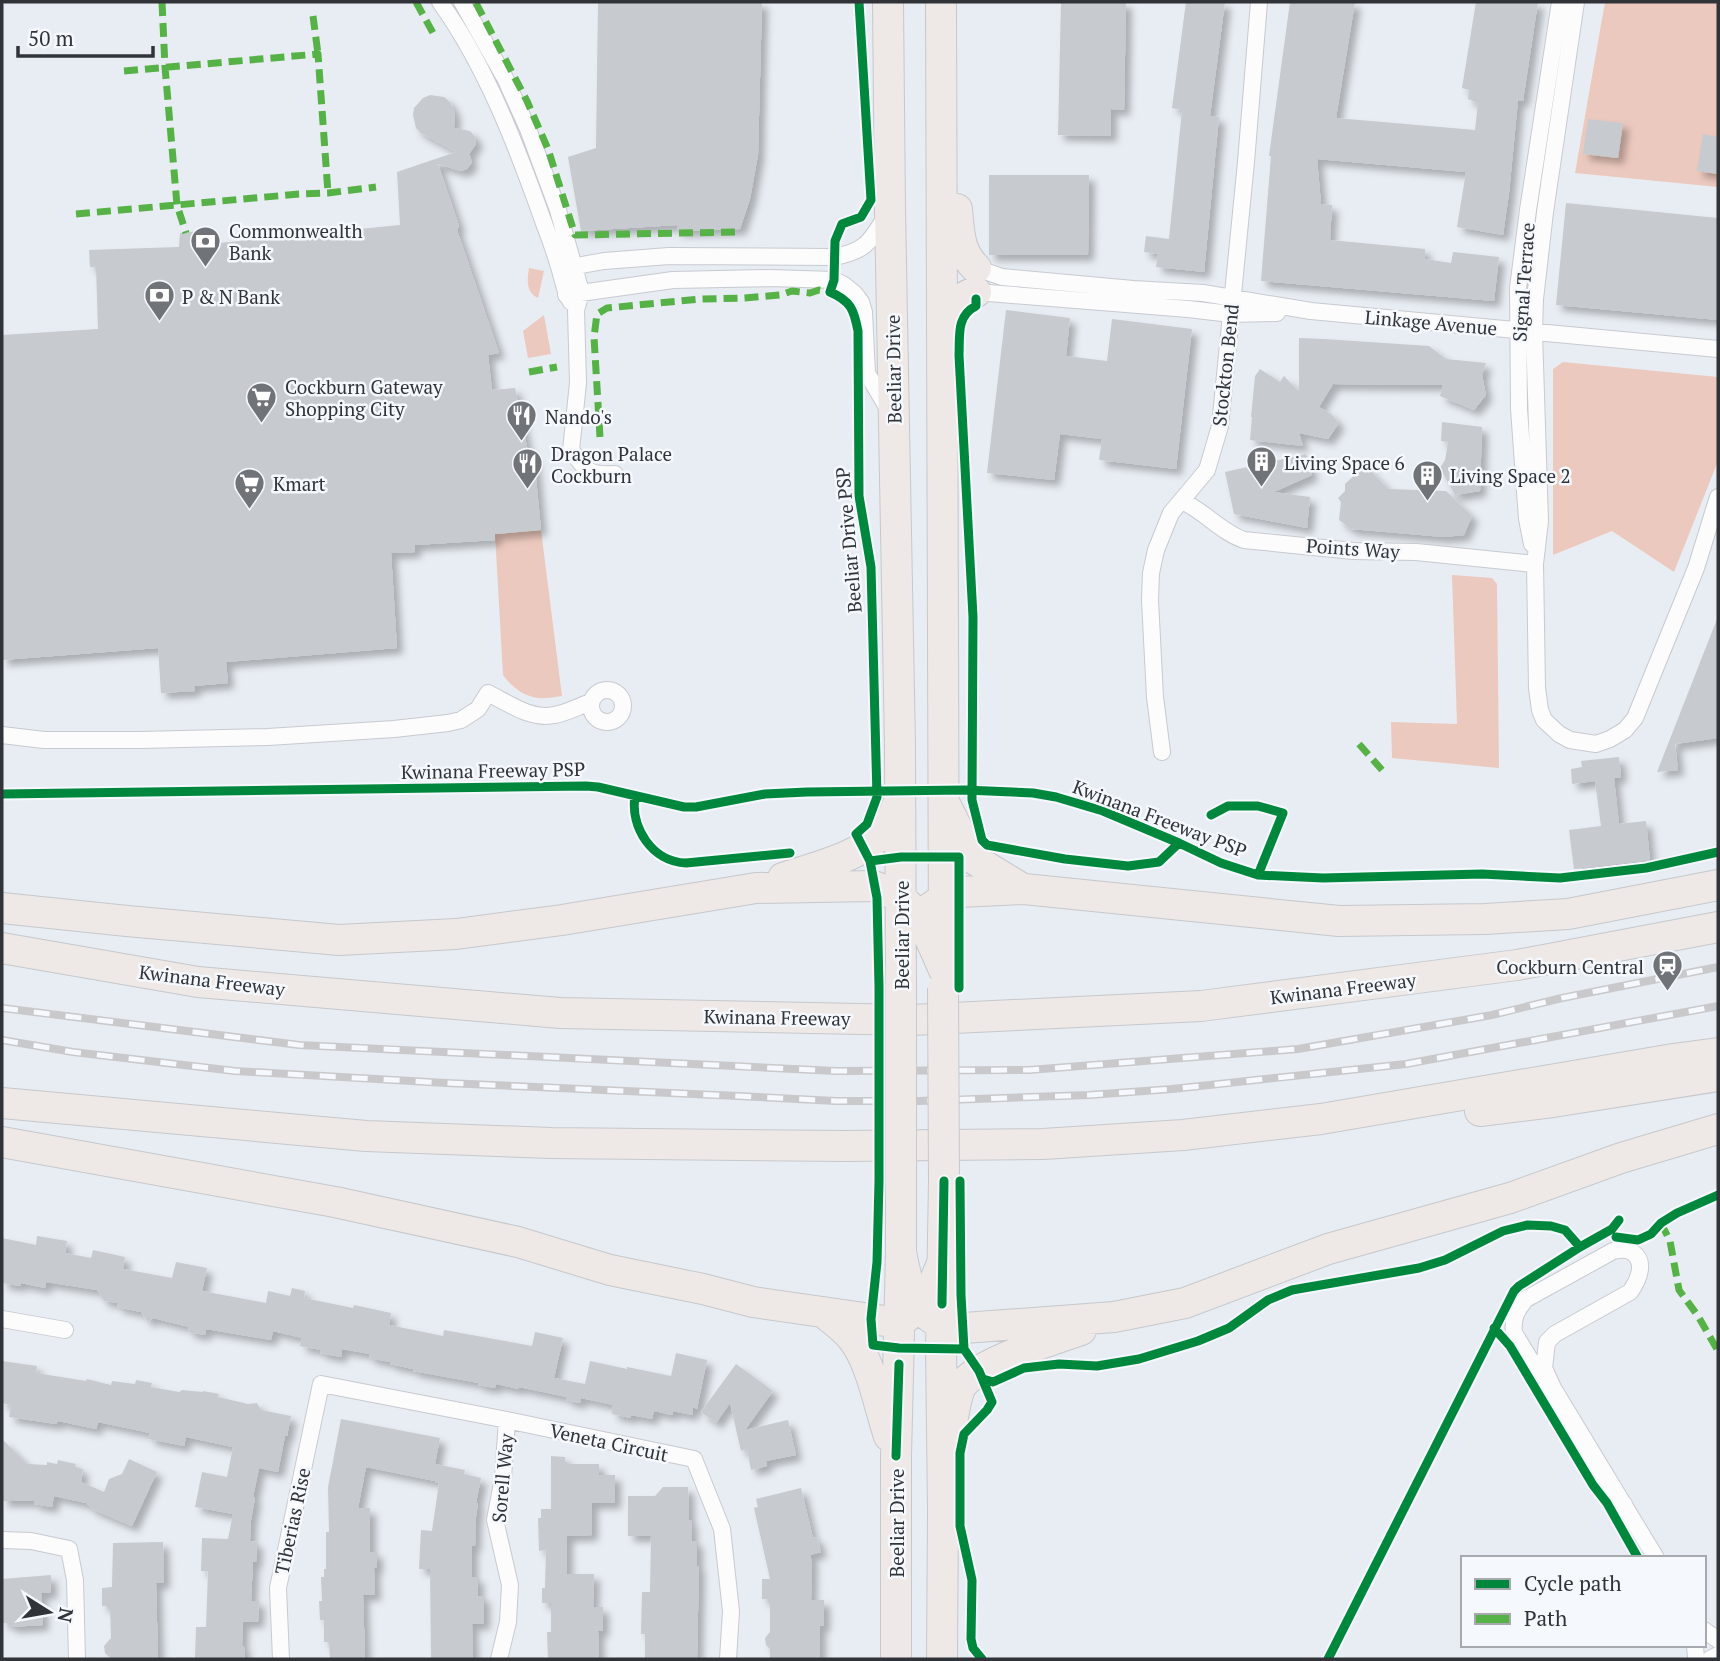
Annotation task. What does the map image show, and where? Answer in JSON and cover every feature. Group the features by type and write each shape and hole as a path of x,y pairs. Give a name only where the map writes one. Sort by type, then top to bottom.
{"highway":[{"name":"Beeliar Drive","path":"888,2 900,746 901,1252 920,1317 943,1460 942,1659"},
{"path":"920,1317 943,1261 941,2"},
{"path":"941,134 961,242 976,280 951,309 942,333"},
{"path":"756,888 839,859 873,842 888,827 900,798"},
{"path":"943,799 972,858 1024,889"},
{"path":"901,979 912,937 922,918 931,907 959,892 1024,889 1339,921 1408,921 1568,914 1718,885"},
{"path":"2,908 339,940 456,934 562,920 756,888 874,886 900,897 922,918 944,979"},
{"name":"Kwinana Freeway","path":"2,948 198,982 560,1013 912,1020 1201,1006 1517,965 1718,927"},
{"path":"2,1103 366,1136 551,1143 843,1146 1043,1144 1183,1135 1321,1119 1718,1053"},
{"path":"1321,1119 1393,1122 1553,1102 1718,1076"},
{"path":"2,1142 335,1202 518,1241 610,1270 753,1302 823,1312 920,1317 964,1328 1114,1317 1185,1303 1328,1249 1510,1198 1621,1158 1718,1129"},
{"path":"823,1312 853,1339 861,1353 896,1456"},
{"name":"Beeliar Drive","path":"896,1659 896,1456 920,1317"},
{"path":"943,1460 961,1387 979,1371 1001,1359 1114,1317"}],"street":[{"path":"440,2 453,19 477,63 567,268"},
{"path":"462,2 505,78 528,129 558,210 576,310 579,368 571,450 581,465 593,474 615,474"},
{"name":"Stockton Bend","path":"1163,752 1155,697 1151,573 1156,550 1171,513 1208,470 1220,426 1259,2"},
{"name":"Signal Terrace","path":"1560,2 1519,281 1526,331 1540,522 1535,564 1537,688 1544,720 1559,734 1578,742 1596,744 1616,737 1635,718 1696,568"},
{"name":"Signal Terrace","path":"1526,331 1538,271 1576,2"},
{"path":"567,268 604,261 669,256 834,257 853,254 873,236 890,211"},
{"name":"Linkage Avenue","path":"976,280 1003,277 1195,292 1232,306"},
{"path":"573,293 673,280 834,280 855,293 861,302 864,312 867,373 895,420"},
{"name":"Linkage Avenue","path":"976,280 1188,309 1232,306 1311,311 1718,349"},
{"path":"1696,568 1718,497"},
{"name":"Points Way","path":"1182,501 1244,540 1353,551 1416,552 1535,564"},
{"path":"1696,568 1718,532"},
{"path":"2,735 44,740 140,740 394,729 461,720 478,709 488,693 539,716 592,709"},
{"path":"1624,1504 1614,1497 1514,1333 1513,1323 1517,1309 1526,1299 1613,1251 1628,1250 1639,1262 1640,1274 1630,1292 1555,1334 1547,1342 1544,1368 1553,1388 1624,1504 1655,1556"},
{"path":"2,1319 65,1330"},
{"name":"Veneta Circuit","path":"321,1384 694,1460 722,1529 730,1611 728,1659"},
{"name":"Tiberias Rise","path":"281,1659 278,1588 321,1384"},
{"name":"Sorell Way","path":"499,1659 508,1622 510,1585 495,1520 503,1478 507,1420"},
{"path":"2,1541 31,1541 69,1549 75,1580 76,1659"},
{"path":"1710,1659 1718,1655"}],"shaded area":[{"path":"1605,2 1718,2 1718,187 1575,173"},
{"path":"529,268 544,271 538,298 529,289"},
{"path":"544,315 551,354 528,358 523,331"},
{"path":"1563,362 1718,377 1718,461 1674,572 1612,531 1553,555 1553,369"},
{"path":"541,530 562,696 544,698 523,693 503,675 495,534"},
{"path":"1452,575 1492,578 1497,584 1499,768 1392,758 1391,722 1457,724"}],"building":[{"path":"598,2 762,2 758,155 750,199 740,229 677,231 677,225 581,231 568,157 596,148"},
{"path":"1061,2 1126,2 1124,110 1111,109 1111,136 1058,135"},
{"path":"1186,2 1225,2 1210,116 1219,117 1204,272 1156,267 1158,254 1144,252 1146,236 1169,239 1182,110 1172,108"},
{"path":"1290,2 1355,2 1336,118 1475,130 1478,103 1468,99 1469,90 1462,88 1476,2 1538,2 1523,101 1518,100 1503,235 1457,227 1466,172 1317,159 1321,204 1332,205 1330,240 1425,249 1425,259 1451,263 1453,252 1499,257 1494,301 1261,281 1269,156"},
{"name":"Cockburn Gateway Shopping City","path":"430,95 444,97 450,102 455,114 454,128 470,131 476,138 476,144 469,154 472,162 467,169 461,171 438,164 459,226 457,230 499,353 488,355 492,390 515,388 529,457 534,457 541,530 495,534 495,540 415,545 415,552 391,553 397,648 226,662 228,683 194,686 195,691 161,693 158,648 2,660 2,335 98,329 96,267 90,267 89,250 179,247 180,233 209,230 208,244 400,225 397,172 456,152 416,128 414,108"},
{"path":"1588,119 1623,123 1618,158 1583,154"},
{"path":"1703,134 1718,137 1718,174 1697,171"},
{"path":"989,175 1089,175 1088,255 989,255"},
{"path":"1566,203 1718,218 1718,320 1556,305"},
{"path":"1006,310 1070,318 1066,356 1107,361 1112,319 1192,329 1176,469 1099,460 1102,439 1060,434 1054,480 987,473"},
{"path":"1299,338 1429,346 1446,359 1486,363 1482,375 1486,395 1474,410 1440,396 1443,385 1333,384 1319,407 1339,423 1328,439 1299,433 1303,446 1250,440 1255,376 1260,369 1280,382 1284,376 1299,392"},
{"path":"1442,422 1482,427 1480,491 1455,495 1440,468 1445,460 1448,442 1441,441"},
{"name":"Living Space 6","path":"1306,454 1312,475 1274,492 1310,497 1307,528 1234,514 1225,472"},
{"name":"Living Space 2","path":"1365,465 1388,489 1446,491 1472,516 1464,535 1444,537 1351,529 1339,520 1341,502 1338,498 1345,491 1345,484"},
{"path":"1717,619 1718,738 1675,744 1678,770 1657,772"},
{"path":"1619,757 1621,777 1614,778 1619,824 1646,821 1650,860 1574,869 1569,830 1601,826 1595,781 1572,784 1571,769 1582,767 1581,761"},
{"path":"37,1236 67,1241 65,1253 91,1258 93,1250 125,1257 123,1269 172,1278 176,1262 207,1268 202,1291 266,1303 268,1291 290,1296 292,1288 305,1291 304,1298 391,1313 389,1325 443,1336 444,1330 532,1346 535,1332 563,1338 554,1378 585,1384 590,1361 671,1376 676,1353 707,1360 697,1409 693,1407 692,1415 654,1411 652,1419 631,1415 631,1418 612,1414 613,1405 581,1398 580,1403 566,1400 567,1397 519,1387 496,1384 495,1388 478,1385 479,1383 413,1371 390,1362 369,1358 370,1354 342,1349 341,1357 320,1353 321,1350 300,1346 302,1338 273,1331 271,1340 206,1329 205,1335 188,1332 189,1327 153,1318 148,1322 141,1312 104,1301 97,1290 46,1282 45,1288 21,1283 20,1286 2,1283 2,1238 36,1245"},
{"path":"2,1361 37,1366 36,1373 86,1381 87,1379 111,1385 112,1381 135,1384 136,1380 152,1383 151,1387 179,1392 203,1391 219,1394 218,1397 248,1404 257,1403 261,1410 291,1416 278,1472 259,1468 253,1497 250,1541 257,1542 251,1601 259,1601 258,1622 243,1622 244,1659 195,1659 196,1627 206,1627 208,1571 201,1571 202,1538 228,1539 233,1514 195,1507 202,1472 227,1477 233,1447 186,1437 184,1446 149,1439 150,1433 98,1422 96,1429 58,1421 56,1424 9,1417 11,1405 2,1403"},
{"path":"736,1364 773,1391 745,1430 788,1420 796,1455 766,1461 767,1466 751,1470 747,1449 741,1451 730,1403 716,1423 701,1412"},
{"path":"341,1419 440,1438 435,1464 465,1470 464,1474 481,1478 476,1503 475,1546 472,1546 472,1577 478,1577 478,1596 484,1596 484,1624 472,1624 473,1659 431,1659 430,1569 419,1569 421,1530 432,1531 439,1483 366,1467 358,1508 370,1508 370,1552 377,1552 377,1568 374,1568 375,1595 363,1595 365,1659 330,1659 329,1642 324,1642 324,1620 320,1620 319,1601 322,1601 321,1577 324,1577 326,1569 326,1532 329,1532 328,1487"},
{"path":"2,1439 27,1464 57,1464 58,1460 76,1464 75,1467 83,1469 81,1482 104,1492 109,1479 122,1474 129,1459 157,1472 132,1526 92,1509 86,1503 54,1496 52,1507 34,1504 35,1501 2,1501"},
{"path":"551,1456 565,1457 565,1464 599,1464 599,1475 615,1475 615,1503 592,1503 592,1535 567,1536 567,1574 594,1574 593,1607 603,1607 603,1631 598,1631 599,1659 548,1659 547,1632 551,1632 551,1603 542,1603 546,1550 539,1551 538,1518 541,1518 541,1509 551,1509"},
{"path":"663,1487 688,1487 689,1520 692,1541 697,1541 699,1566 697,1659 645,1659 645,1634 641,1634 642,1592 650,1592 651,1536 628,1536 628,1496 655,1496"},
{"path":"801,1488 813,1538 817,1537 821,1552 810,1555 811,1600 824,1600 824,1626 820,1626 820,1659 770,1659 770,1649 765,1638 770,1632 770,1599 762,1599 762,1579 770,1579 754,1508 758,1507 756,1499"},
{"path":"163,1542 164,1583 156,1583 158,1659 112,1659 105,1653 104,1646 111,1638 110,1606 102,1606 102,1588 112,1587 113,1543"},
{"path":"51,1575 51,1593 41,1593 43,1625 10,1627 10,1623 2,1623 2,1579"}],"railway":[{"path":"2,1008 299,1045 836,1071 1029,1070 1298,1049 1492,1015 1718,967"},
{"path":"2,1040 73,1052 235,1071 836,1101 919,1101 1172,1089 1406,1064 1718,1006"}],"marked path":[{"path":"162,2 177,205 186,233"},
{"path":"416,2 433,33"},
{"path":"476,3 527,101 548,149 575,235 738,232 740,229"},
{"path":"313,16 318,54"},
{"path":"124,71 318,54 328,193"},
{"path":"76,214 376,187"},
{"path":"600,437 594,337 597,314 607,308 701,299 780,295 792,291 830,292"},
{"path":"529,372 557,367"},
{"path":"1359,744 1382,770"},
{"path":"1661,1223 1670,1241 1679,1290 1718,1351"}],"cycle path":[{"name":"Beeliar Drive PSP","path":"859,2 871,200 861,217 842,224 835,241 834,280 830,292 843,299 850,307 858,331 859,496 871,567 877,797 867,824 856,834 870,861 877,898 879,1181 877,1262 871,1319 873,1345 964,1349"},
{"name":"Kwinana Freeway PSP","path":"976,299 976,306 962,321 959,355 973,617 972,800 982,840 987,845 1065,859 1128,866 1159,862 1179,843"},
{"name":"Kwinana Freeway PSP","path":"2,794 586,786 684,807 696,807 765,794 807,792 965,790 1033,793 1103,811 1221,863 1258,875 1323,878 1482,874 1560,878 1646,868 1718,852"},
{"path":"635,796 634,808 640,831 654,850 674,861 686,863 790,853"},
{"name":"Kwinana Freeway PSP","path":"1211,815 1228,806 1258,806 1283,813 1258,875"},
{"path":"870,861 901,857 959,857 959,988"},
{"path":"942,1304 944,1181"},
{"path":"960,1181 964,1349 979,1371 992,1402 964,1434 960,1453 960,1526 972,1580 971,1639 973,1648 982,1659"},
{"path":"1616,1237 1638,1240 1651,1234 1661,1223 1677,1213 1718,1195"},
{"path":"983,1379 993,1382 1024,1368 1059,1364 1097,1366 1139,1359 1198,1341 1229,1328 1268,1300 1292,1290 1419,1268 1445,1260 1503,1231 1527,1225 1551,1226 1565,1230 1580,1247 1612,1229 1619,1220"},
{"path":"1328,1659 1514,1291 1580,1247"},
{"path":"1494,1328 1510,1346 1637,1556"},
{"path":"896,1456 899,1364"}],"place":[{"name":"Commonwealth Bank","path":"206,268"},
{"name":"P & N Bank","path":"159,323"},
{"name":"Cockburn Gateway Shopping City","path":"262,424"},
{"name":"Nando's","path":"522,443"},
{"name":"Living Space 6","path":"1261,489"},
{"name":"Dragon Palace Cockburn","path":"528,491"},
{"name":"Living Space 2","path":"1427,502"},
{"name":"Kmart","path":"250,510"},
{"name":"Cockburn Central","path":"1667,993"}]}
